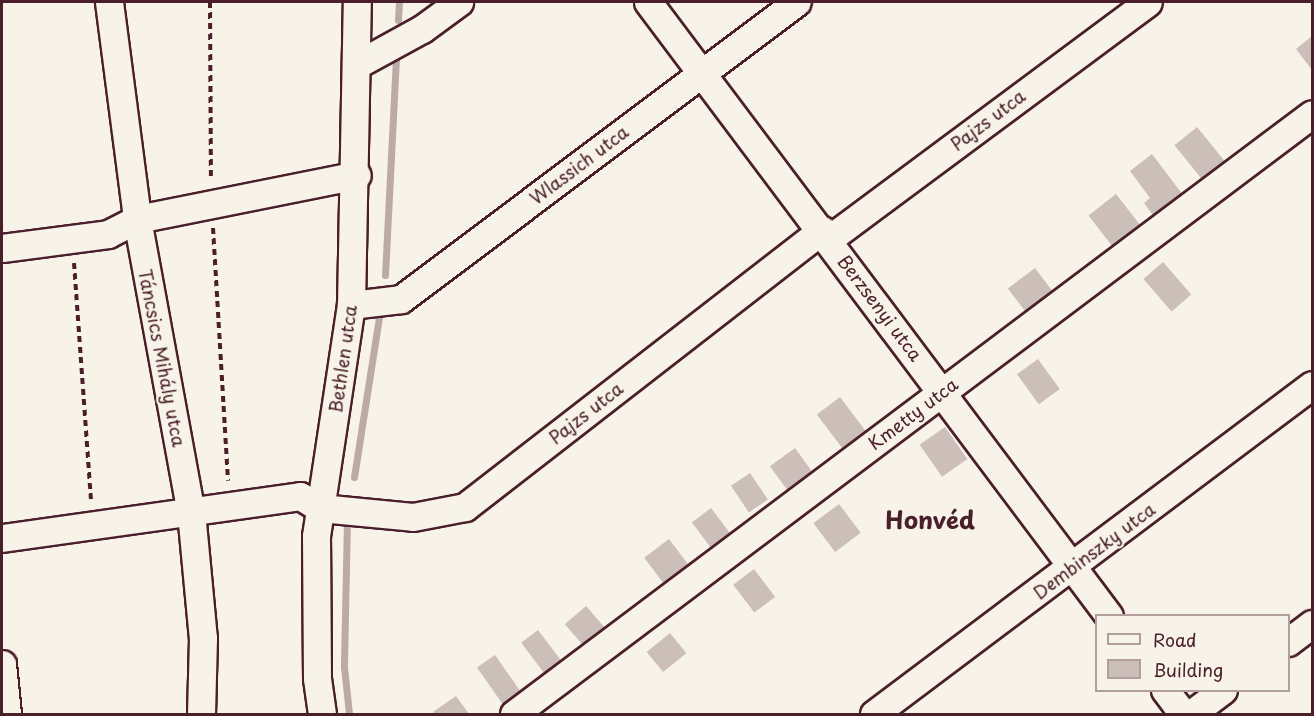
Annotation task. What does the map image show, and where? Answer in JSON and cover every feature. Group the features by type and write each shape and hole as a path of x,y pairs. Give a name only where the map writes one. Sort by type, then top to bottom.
{"street":[{"name":"Táncsics Mihály utca","path":"109,2 137,219 191,512 203,638 201,714"},
{"name":"Bethlen utca","path":"322,714 317,678 315,536 351,305 357,175 357,2"},
{"path":"358,64 422,29 459,2"},
{"name":"Berzsenyi utca","path":"648,2 1108,614"},
{"name":"Wlassich utca","path":"351,305 401,299 797,2"},
{"name":"Pajzs utca","path":"2,538 300,496 320,508 413,517 465,507 825,235 1148,2"},
{"name":"Kmetty utca","path":"514,714 1312,114"},
{"path":"2,248 108,234 137,219 357,175"},
{"name":"Dembinszky utca","path":"874,714 1312,386"},
{"path":"1290,640 1312,624"},
{"path":"2,664 7,714"},
{"path":"1166,692 1183,714"},
{"path":"1191,714 1220,692"}],"path":[{"path":"210,2 211,206 230,506"},
{"path":"72,238 93,526"}],"building":[{"path":"1312,36 1312,70 1296,49"},
{"path":"1197,127 1227,164 1205,183 1174,145"},
{"path":"1152,154 1186,199 1157,221 1144,203 1150,198 1130,171"},
{"path":"1116,194 1143,229 1116,250 1088,216"},
{"path":"1163,262 1191,294 1172,312 1143,279"},
{"path":"1035,268 1057,297 1030,317 1008,288"},
{"path":"1038,359 1060,389 1039,404 1017,374"},
{"path":"840,397 869,436 846,454 817,414"},
{"path":"945,427 967,459 942,477 920,445"},
{"path":"795,448 814,474 789,492 770,466"},
{"path":"750,473 768,500 749,512 731,486"},
{"path":"839,504 861,533 835,552 813,523"},
{"path":"711,508 733,537 713,551 692,522"},
{"path":"669,539 692,569 667,588 644,558"},
{"path":"754,569 775,597 754,613 733,585"},
{"path":"586,606 609,632 588,651 565,624"},
{"path":"538,630 564,664 547,677 521,643"},
{"path":"670,633 686,653 663,672 647,652"},
{"path":"495,655 522,694 504,706 477,668"},
{"path":"456,696 469,714 435,714 433,712"}],"waterway":[{"path":"398,20 399,2"},
{"path":"385,275 396,55"},
{"path":"354,477 380,311"},
{"path":"347,520 344,667 349,714"}],"district":[{"name":"Honvéd","path":"930,520"}]}
